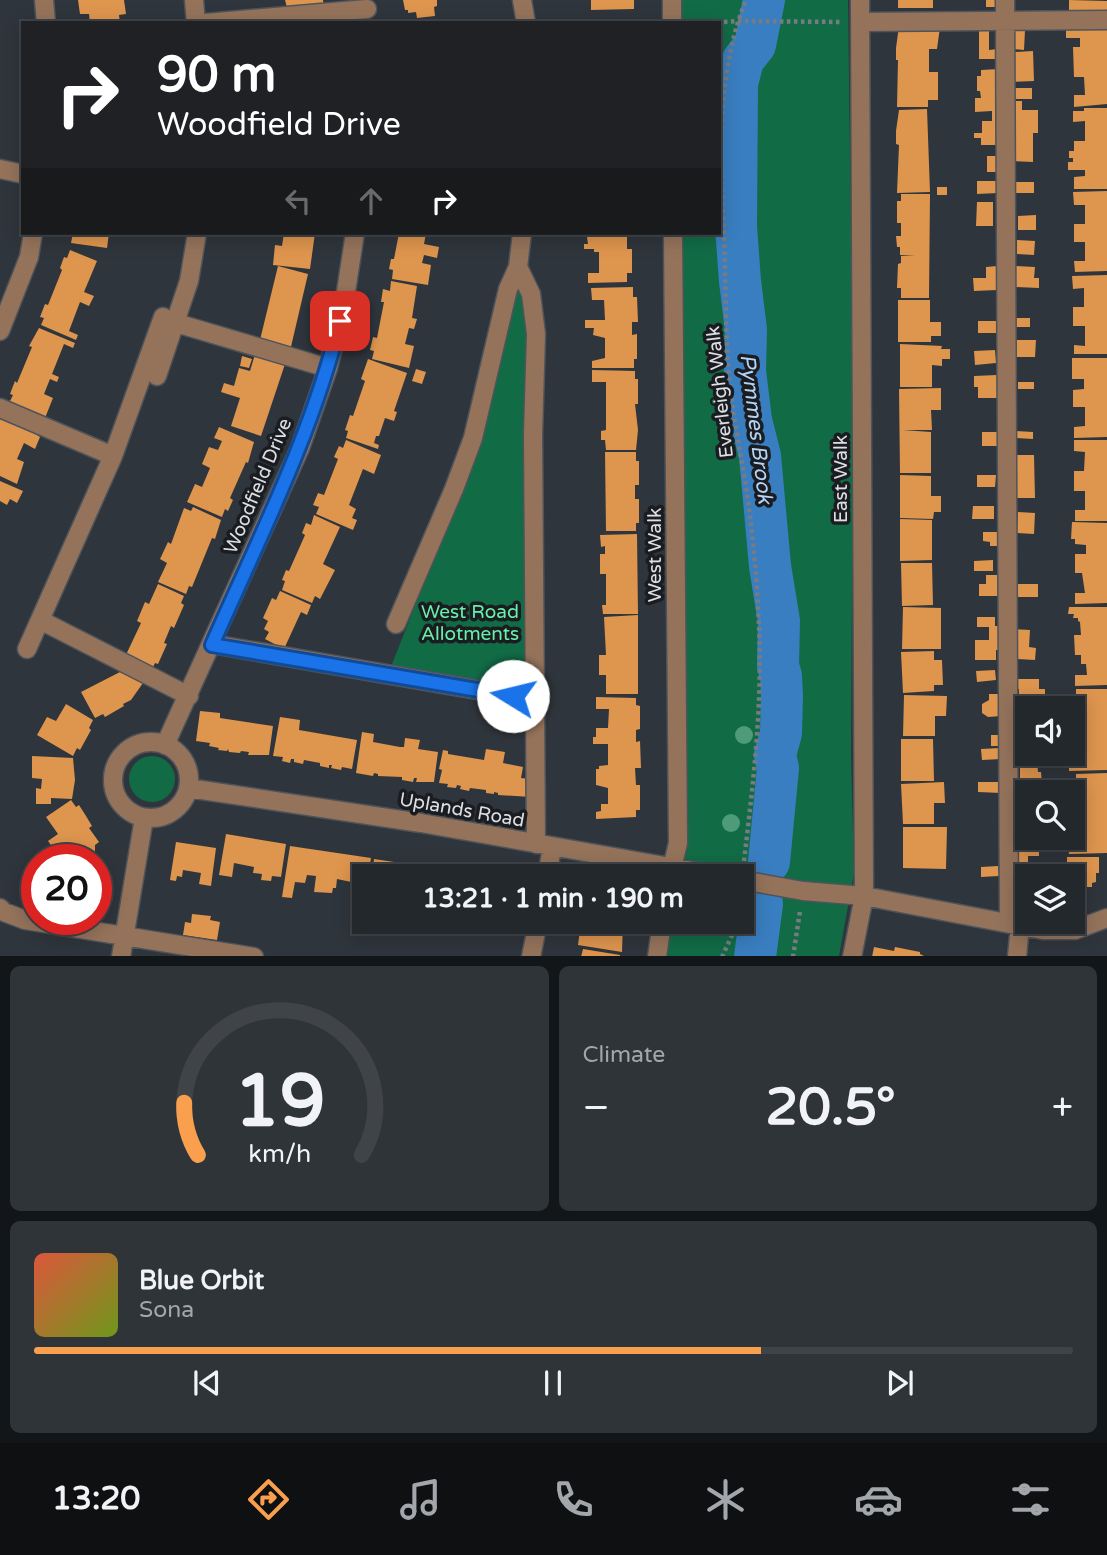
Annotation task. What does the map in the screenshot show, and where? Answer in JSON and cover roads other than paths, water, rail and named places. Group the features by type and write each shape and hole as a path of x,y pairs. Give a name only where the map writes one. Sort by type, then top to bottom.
{"street":[{"path":"44,0 46,21"},
{"path":"194,0 196,21"},
{"path":"522,0 526,21"},
{"path":"671,21 672,0"},
{"name":"East Walk","path":"852,956 864,896 860,0"},
{"path":"1005,0 1014,923 1017,956"},
{"path":"233,21 367,11"},
{"path":"860,22 1107,20"},
{"path":"0,169 21,174"},
{"path":"0,331 6,297 29,257 33,235"},
{"path":"27,649 113,456 169,320 189,281 197,235"},
{"name":"Woodfield Drive","path":"165,745 300,448 328,368 345,298 355,235"},
{"path":"396,624 473,438 508,289 518,267 522,235"},
{"name":"West Walk","path":"673,235 678,843 673,864"},
{"path":"518,267 531,294 536,334 533,646 546,864"},
{"path":"169,320 328,368"},
{"path":"157,376 169,320"},
{"path":"0,408 113,456"},
{"path":"40,620 189,696"},
{"path":"212,645 513,696"},
{"path":"140,744 165,745 174,750 186,767 188,788 177,808 167,815 144,818 122,805 113,782 114,770 120,758 140,744"},
{"name":"Uplands Road","path":"188,788 421,823 635,864"},
{"path":"121,956 144,818"},
{"path":"754,876 803,891 864,896 1043,930 1075,930 1107,918"},
{"path":"0,908 25,920 248,956"},
{"path":"531,956 536,934"},
{"path":"657,956 660,934"}],"waterway":[{"name":"Pymmes Brook","path":"764,0 755,45 743,60 737,84 736,227 746,330 745,371 751,420 760,456 770,566 779,621 781,733 775,755 778,768 769,862"},
{"name":"Pymmes Brook","path":"755,956 762,904"}],"park label":[{"name":"West Road Allotments","path":"470,623"}]}
